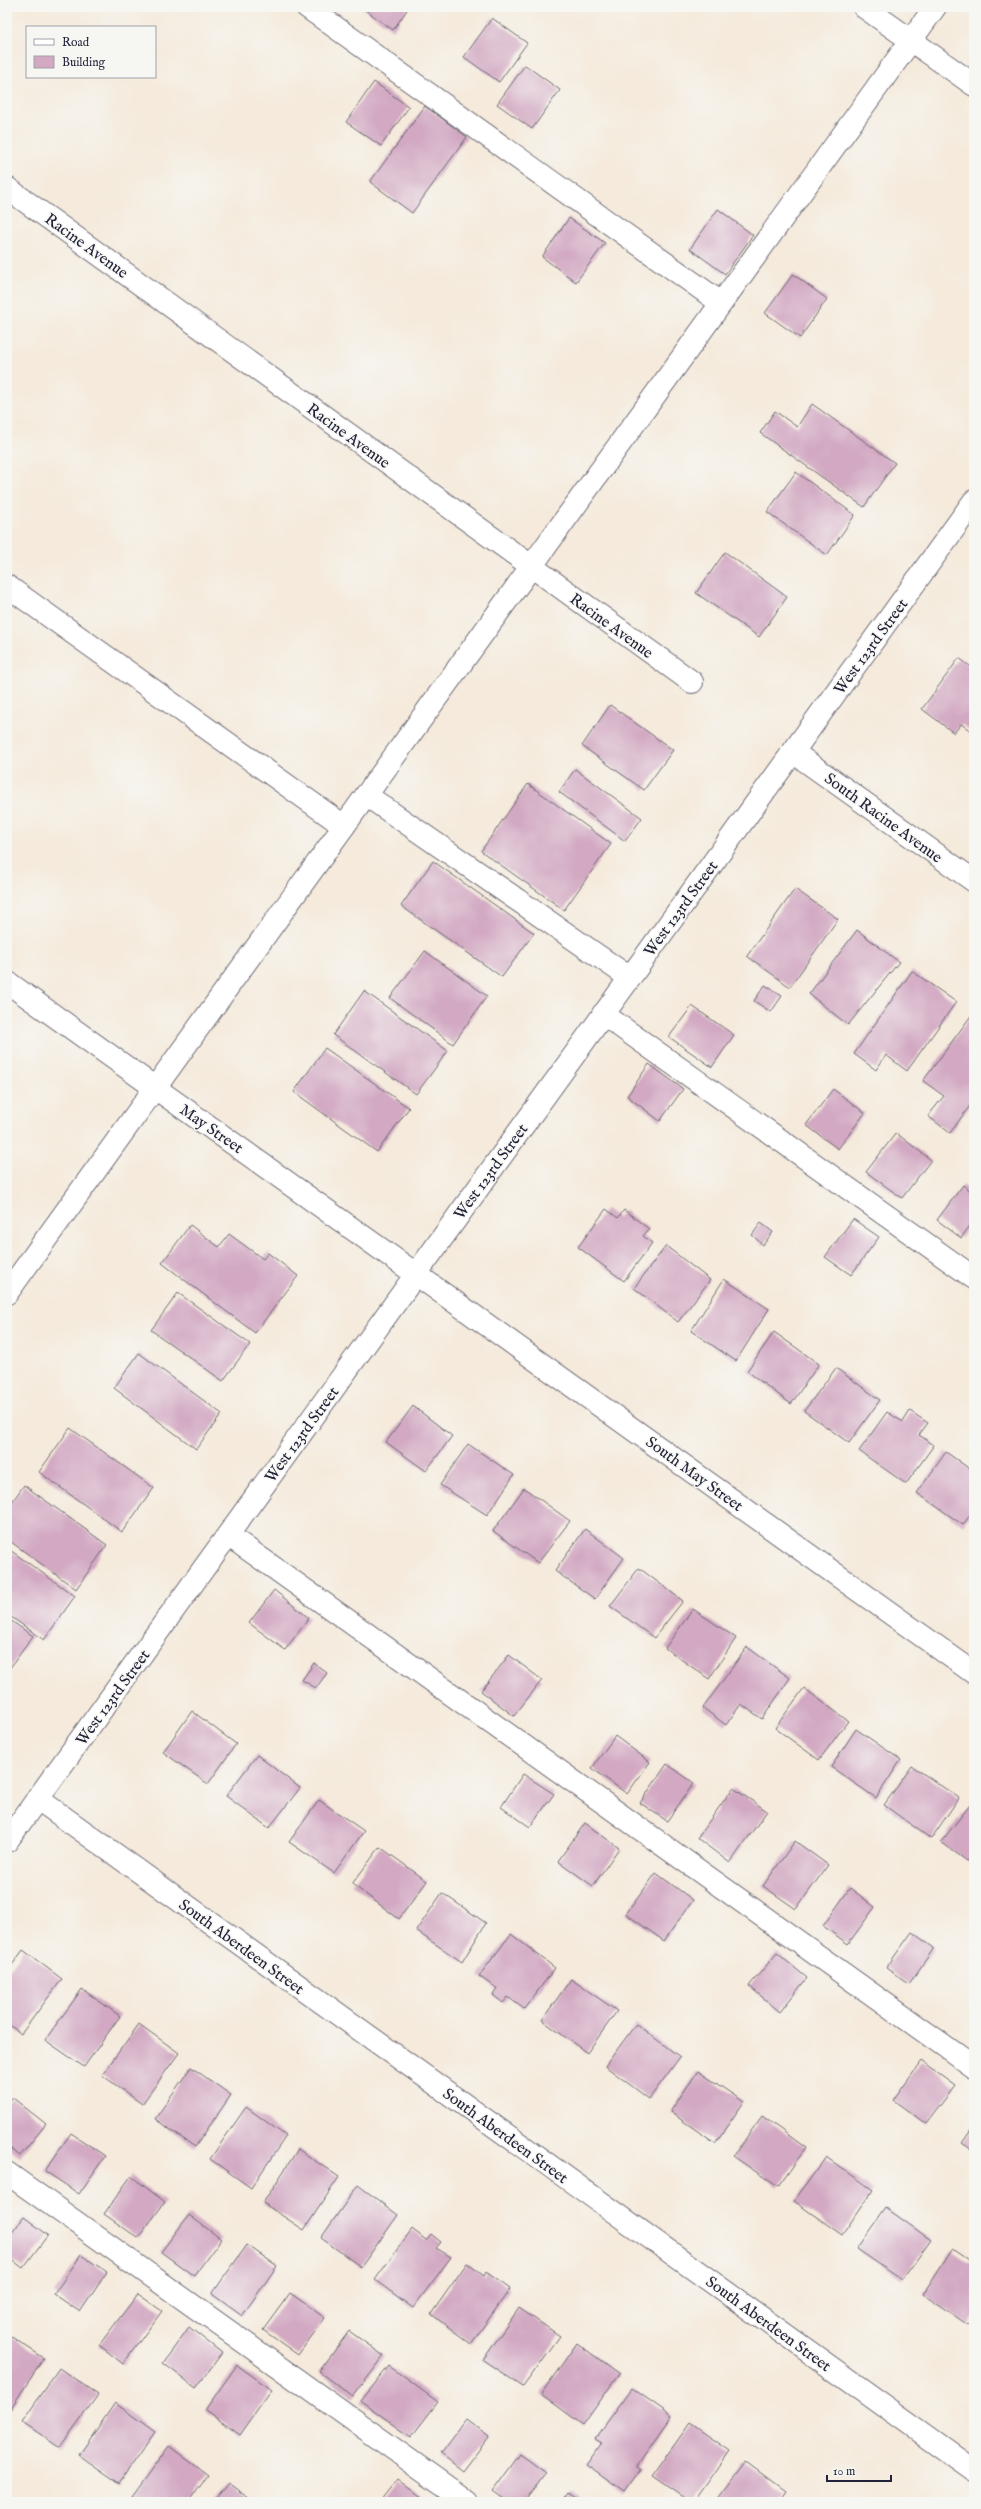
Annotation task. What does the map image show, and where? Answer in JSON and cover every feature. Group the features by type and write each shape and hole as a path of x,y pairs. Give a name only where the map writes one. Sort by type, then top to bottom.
{"street":[{"path":"307,7 721,303"},
{"path":"864,7 974,86"},
{"path":"7,1293 935,7"},
{"name":"Racine Avenue","path":"7,188 692,682"},
{"name":"West 123rd Street","path":"7,1841 974,501"},
{"path":"7,586 344,826"},
{"name":"South Racine Avenue","path":"793,752 974,881"},
{"path":"366,795 630,978"},
{"name":"May Street","path":"7,982 416,1274"},
{"path":"604,1014 974,1278"},
{"name":"South May Street","path":"416,1274 974,1673"},
{"path":"228,1535 974,2067"},
{"name":"South Aberdeen Street","path":"38,1799 974,2470"},
{"path":"7,2173 468,2502"}],"building":[{"path":"361,7 409,7 393,30"},
{"path":"492,18 527,43 499,82 464,57"},
{"path":"525,65 560,90 532,129 497,104"},
{"path":"374,82 409,107 381,146 346,122"},
{"path":"425,106 467,137 412,213 370,182"},
{"path":"718,209 753,235 725,274 690,249"},
{"path":"569,218 605,243 576,282 542,257"},
{"path":"793,274 827,299 800,338 765,313"},
{"path":"812,404 895,463 864,507 760,433 775,411 797,427"},
{"path":"796,472 855,515 827,555 767,512"},
{"path":"725,552 787,597 759,637 696,593"},
{"path":"959,658 974,669 974,733 961,724 954,733 922,709"},
{"path":"610,705 673,750 644,790 582,746"},
{"path":"575,769 642,818 625,841 559,792"},
{"path":"528,784 611,844 564,910 481,851"},
{"path":"433,861 534,933 502,977 401,906"},
{"path":"795,889 838,919 790,987 747,956"},
{"path":"857,930 899,962 848,1025 809,994"},
{"path":"425,951 487,996 453,1044 390,998"},
{"path":"912,971 956,1002 907,1071 886,1055 876,1070 854,1054"},
{"path":"765,985 782,996 771,1012 754,1001"},
{"path":"364,991 448,1051 416,1094 333,1035"},
{"path":"692,1006 734,1035 712,1067 669,1037"},
{"path":"973,1013 974,1100 950,1133 928,1116 944,1096 923,1081"},
{"path":"325,1048 409,1108 377,1152 294,1092"},
{"path":"649,1064 683,1089 660,1121 627,1096"},
{"path":"833,1089 865,1113 838,1149 806,1125"},
{"path":"896,1133 931,1160 902,1198 866,1172"},
{"path":"963,1185 974,1194 974,1220 961,1238 937,1220"},
{"path":"606,1209 618,1218 624,1210 649,1229 643,1236 652,1243 624,1281 578,1247"},
{"path":"853,1219 879,1237 851,1275 825,1257"},
{"path":"761,1223 773,1232 763,1245 752,1235"},
{"path":"190,1225 219,1247 229,1234 263,1259 268,1253 298,1276 255,1333 162,1263"},
{"path":"666,1246 710,1280 678,1322 634,1288"},
{"path":"724,1279 769,1309 736,1361 691,1331"},
{"path":"178,1293 250,1344 223,1381 151,1330"},
{"path":"774,1332 819,1364 791,1404 747,1371"},
{"path":"139,1353 222,1414 196,1449 114,1388"},
{"path":"836,1368 880,1400 849,1443 804,1411"},
{"path":"413,1406 452,1436 426,1471 386,1442"},
{"path":"910,1411 928,1423 919,1435 934,1445 906,1484 859,1451 887,1412 903,1422"},
{"path":"70,1428 154,1488 122,1532 39,1472"},
{"path":"468,1444 514,1475 487,1515 440,1485"},
{"path":"946,1452 974,1472 974,1509 963,1525 917,1493"},
{"path":"24,1485 107,1545 76,1589 7,1539 7,1509"},
{"path":"524,1488 570,1521 538,1563 493,1531"},
{"path":"585,1529 624,1558 595,1599 555,1571"},
{"path":"7,1548 75,1596 44,1640 7,1614"},
{"path":"639,1568 683,1601 654,1638 610,1606"},
{"path":"274,1590 309,1618 285,1650 249,1623"},
{"path":"693,1609 736,1638 709,1679 665,1648"},
{"path":"7,1618 33,1636 7,1672"},
{"path":"747,1647 790,1678 762,1719 741,1704 726,1725 703,1708"},
{"path":"509,1655 542,1680 514,1716 481,1691"},
{"path":"314,1663 327,1673 316,1688 302,1680"},
{"path":"804,1688 848,1721 819,1760 775,1728"},
{"path":"192,1711 236,1744 208,1784 163,1752"},
{"path":"856,1729 901,1760 876,1798 831,1767"},
{"path":"615,1736 650,1762 627,1794 592,1768"},
{"path":"257,1755 300,1788 269,1828 226,1796"},
{"path":"667,1764 694,1783 667,1821 640,1803"},
{"path":"912,1766 959,1798 931,1839 884,1805"},
{"path":"523,1774 554,1794 530,1827 501,1807"},
{"path":"733,1788 767,1811 730,1863 697,1838"},
{"path":"319,1800 364,1831 334,1873 289,1842"},
{"path":"970,1805 974,1808 974,1866 941,1842"},
{"path":"585,1823 619,1848 593,1886 558,1861"},
{"path":"795,1841 828,1865 796,1909 763,1886"},
{"path":"380,1847 427,1881 399,1919 352,1884"},
{"path":"656,1873 693,1900 664,1941 626,1914"},
{"path":"850,1888 875,1907 848,1944 823,1926"},
{"path":"442,1893 486,1923 462,1962 416,1931"},
{"path":"912,1932 934,1948 909,1984 886,1968"},
{"path":"511,1934 555,1968 524,2009 508,1997 503,2003 493,1995 497,1989 479,1976"},
{"path":"23,1950 62,1979 21,2034 7,2023 7,1972"},
{"path":"777,1953 807,1978 780,2012 749,1986"},
{"path":"571,1979 617,2011 587,2053 542,2020"},
{"path":"82,1989 120,2016 84,2067 45,2040"},
{"path":"139,2024 179,2053 142,2104 102,2075"},
{"path":"636,2024 680,2057 649,2099 605,2066"},
{"path":"921,2061 955,2086 926,2124 893,2100"},
{"path":"191,2067 231,2095 195,2147 155,2119"},
{"path":"698,2071 744,2102 715,2143 670,2112"},
{"path":"13,2098 46,2124 20,2156 7,2146 7,2106"},
{"path":"246,2107 286,2136 251,2188 210,2159"},
{"path":"762,2116 806,2148 778,2187 733,2156"},
{"path":"974,2126 974,2151 962,2143"},
{"path":"71,2133 105,2156 79,2194 45,2171"},
{"path":"298,2149 339,2177 304,2230 263,2203"},
{"path":"826,2157 873,2190 842,2235 794,2201"},
{"path":"131,2176 165,2202 138,2238 104,2214"},
{"path":"358,2185 398,2215 361,2267 321,2238"},
{"path":"886,2208 931,2240 902,2280 857,2249"},
{"path":"189,2215 221,2239 194,2276 161,2252"},
{"path":"24,2217 48,2235 23,2268 7,2256 7,2239"},
{"path":"412,2229 426,2240 431,2234 441,2242 436,2248 451,2257 413,2308 375,2280"},
{"path":"247,2245 277,2266 242,2316 212,2294"},
{"path":"952,2249 974,2264 974,2317 968,2325 923,2294"},
{"path":"81,2255 107,2272 80,2312 54,2294"},
{"path":"467,2263 484,2276 486,2272 510,2289 471,2344 431,2314"},
{"path":"290,2293 325,2318 298,2355 263,2330"},
{"path":"138,2294 162,2311 123,2364 99,2345"},
{"path":"519,2308 560,2336 523,2387 483,2360"},
{"path":"189,2327 222,2353 196,2388 163,2363"},
{"path":"349,2331 384,2356 353,2397 319,2372"},
{"path":"7,2334 44,2358 9,2411 7,2410"},
{"path":"577,2343 619,2374 583,2425 541,2394"},
{"path":"237,2365 272,2390 240,2435 205,2410"},
{"path":"389,2366 438,2402 411,2437 361,2401"},
{"path":"59,2368 98,2395 60,2447 22,2421"},
{"path":"632,2388 672,2416 636,2467 640,2470 624,2492 586,2465 602,2443 595,2439"},
{"path":"115,2403 155,2432 119,2483 79,2455"},
{"path":"466,2420 489,2437 463,2471 441,2454"},
{"path":"690,2423 730,2451 694,2502 690,2502 652,2476"},
{"path":"169,2446 208,2475 189,2502 136,2502 131,2498"},
{"path":"520,2454 546,2473 524,2502 508,2502 493,2491"},
{"path":"746,2463 785,2492 778,2502 716,2502"},
{"path":"398,2479 428,2502 380,2502"},
{"path":"228,2483 254,2502 213,2502"},
{"path":"570,2491 585,2502 562,2502"}]}
